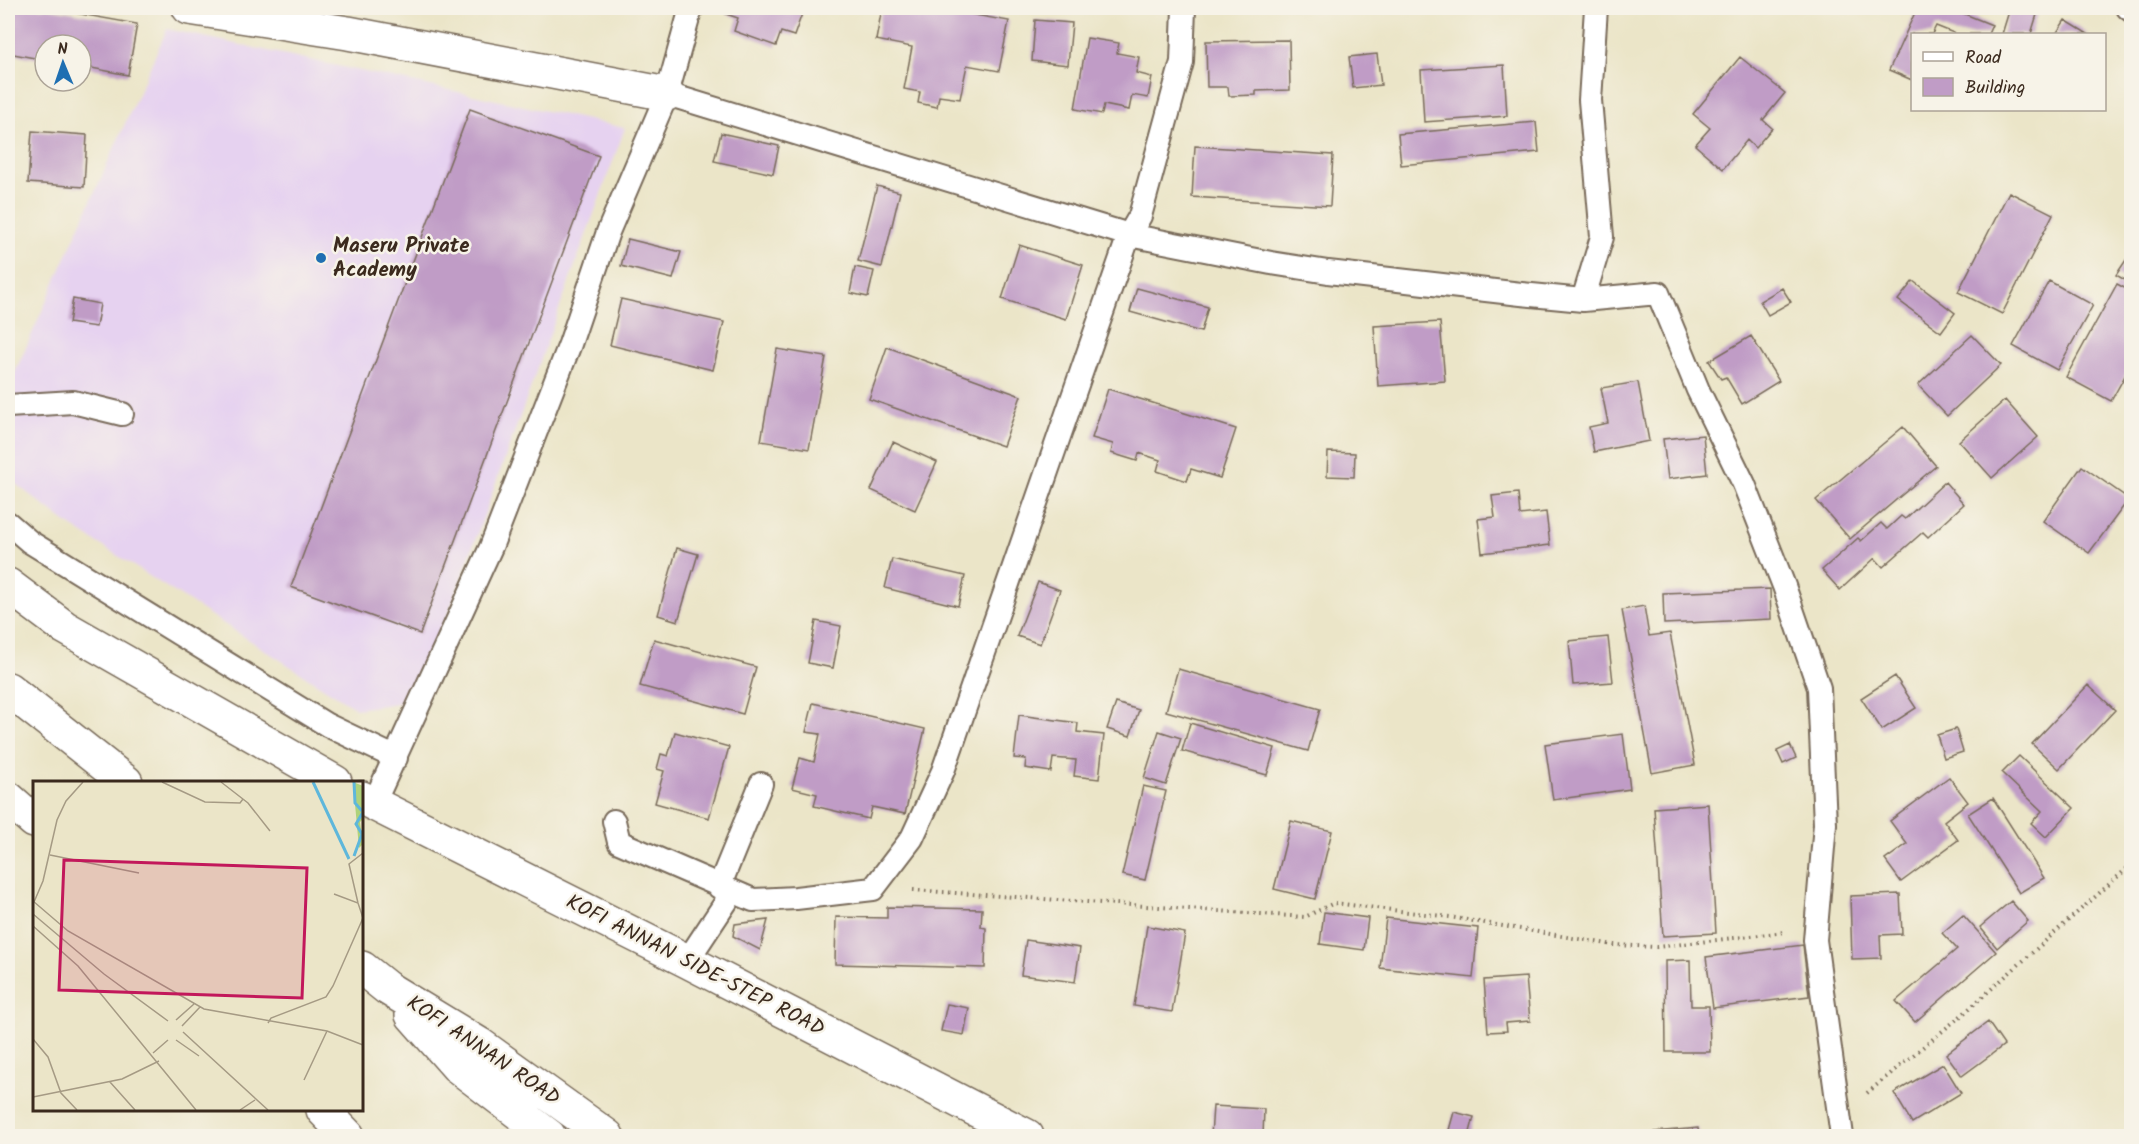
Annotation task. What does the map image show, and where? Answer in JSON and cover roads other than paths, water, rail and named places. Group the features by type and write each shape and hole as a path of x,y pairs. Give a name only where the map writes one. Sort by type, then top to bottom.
{"street":[{"path":"189,8 348,33 667,93"},
{"path":"8,585 64,627 332,781"},
{"path":"8,689 123,781"},
{"path":"8,798 33,820"},
{"name":"KOFI ANNAN SIDE-STEP ROAD","path":"367,801 687,961 1027,1137"},
{"name":"KOFI ANNAN ROAD","path":"363,969 387,988 478,1044 607,1137"},
{"name":"KOFI ANNAN ROAD","path":"387,988 457,1066 549,1137"},
{"path":"324,1111 348,1137"}],"lane":[{"path":"367,801 396,758 491,547 570,344 608,232 667,93 691,8"},
{"path":"614,821 619,842 725,890 753,900 796,898 873,889 912,838 943,771 1129,235 1140,216 1182,62 1184,8"},
{"path":"1583,300 1602,237 1590,100 1596,8"},
{"path":"2128,8 2132,10"},
{"path":"667,93 1129,235 1328,272 1583,300 1658,293 1698,390 1744,484 1784,586 1819,688 1825,824 1815,940 1842,1137"},
{"path":"8,406 73,402 122,414"},
{"path":"8,523 30,542 327,725 396,758"},
{"path":"687,961 725,890 761,784"}],"place":[{"name":"Maseru Private Academy","path":"321,258"}]}
